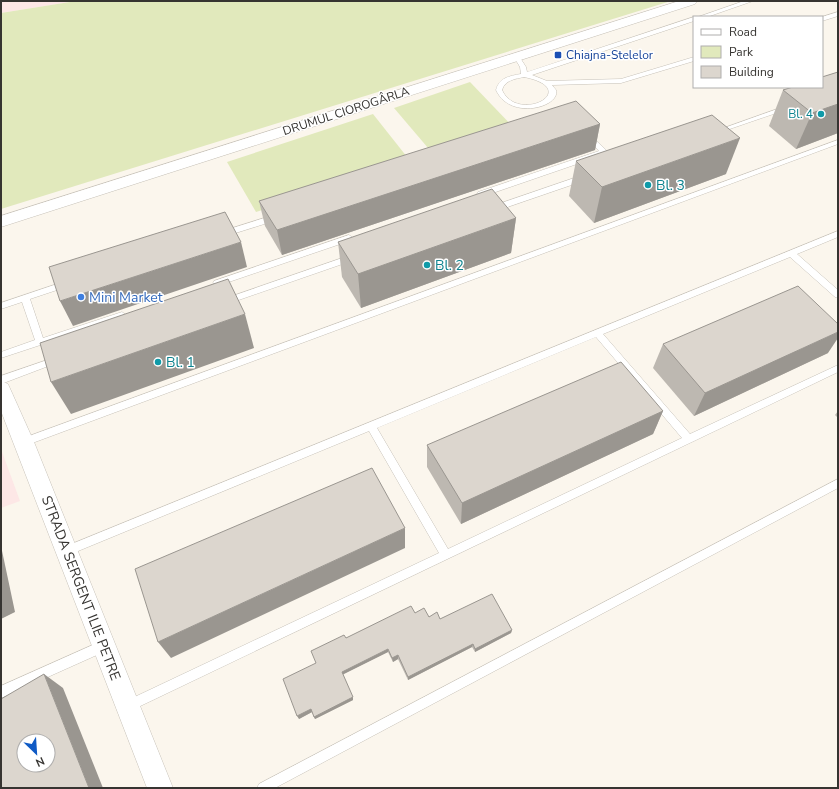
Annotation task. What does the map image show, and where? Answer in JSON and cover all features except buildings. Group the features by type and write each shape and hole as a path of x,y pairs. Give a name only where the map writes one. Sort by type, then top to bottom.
{"street":[{"name":"DRUMUL CIOROGÂRLA","path":"1,222 691,1"},
{"name":"STRADA SERGENT ILIE PETRE","path":"1,389 24,442 160,788"}],"lane":[{"path":"704,16 750,1"},
{"path":"823,19 838,14"},
{"path":"524,75 537,78 547,83 551,87 551,98 539,105 522,106 506,101 499,91 499,86 508,78 524,75 693,19"},
{"path":"517,57 523,67 524,75"},
{"path":"547,83 620,81 693,59"},
{"path":"710,134 793,106"},
{"path":"469,197 604,152 583,132"},
{"path":"24,442 838,142"},
{"path":"484,212 589,176"},
{"path":"211,238 278,216"},
{"path":"66,551 838,234"},
{"path":"211,285 358,235"},
{"path":"791,253 838,295"},
{"path":"220,304 356,257"},
{"path":"1,306 77,281"},
{"path":"25,298 40,343"},
{"path":"1,356 129,312"},
{"path":"597,333 689,440"},
{"path":"1,380 61,358"},
{"path":"128,706 838,368"},
{"path":"371,426 446,555"},
{"path":"263,788 838,483"},
{"path":"1,692 104,646"}],"shaded area":[{"path":"1,1 76,1 1,13"},
{"path":"1,449 20,501 1,508"}],"green space":[{"path":"76,1 671,1 1,209 1,13"},
{"path":"470,82 515,129 434,155 394,108"},
{"path":"373,114 411,162 256,212 227,162"}],"place":[{"name":"Chiajna-Stelelor","path":"558,55"},
{"name":"Bl. 4","path":"821,114"},
{"name":"Bl. 3","path":"648,185"},
{"name":"Bl. 2","path":"427,265"},
{"name":"Mini Market","path":"81,297"},
{"name":"Bl. 1","path":"158,362"}]}
